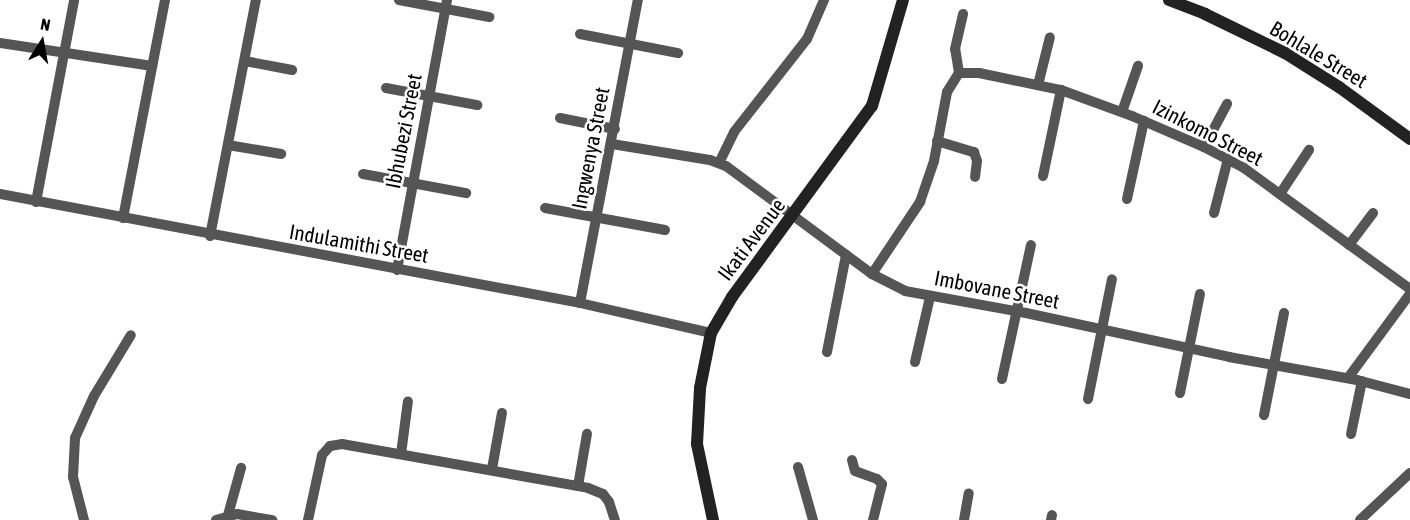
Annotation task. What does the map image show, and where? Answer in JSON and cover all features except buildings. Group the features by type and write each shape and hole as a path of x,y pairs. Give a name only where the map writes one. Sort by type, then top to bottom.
{"street":[{"path":"36,202 74,0"},
{"path":"123,218 165,0"},
{"path":"210,236 256,0"},
{"path":"399,0 446,4 489,17"},
{"name":"Ingwenya Street","path":"580,303 638,0"},
{"path":"719,163 734,132 807,39 824,0"},
{"name":"Ikati Avenue","path":"713,520 696,444 699,399 711,333 732,297 793,217 872,106 903,0"},
{"name":"Bohlale Street","path":"1169,0 1205,14 1285,53 1339,87 1410,139"},
{"name":"Ibhubezi Street","path":"397,270 446,4"},
{"path":"873,274 920,202 928,182 947,92 959,73 955,49 963,14"},
{"path":"580,34 678,53"},
{"path":"1038,85 1050,37"},
{"path":"0,42 152,66"},
{"path":"245,61 292,69"},
{"path":"1122,112 1138,66"},
{"name":"Izinkomo Street","path":"959,73 979,73 1061,90 1122,112 1204,147 1228,159 1280,194 1410,289"},
{"path":"386,87 477,105"},
{"path":"1043,176 1061,90"},
{"path":"1204,147 1227,104"},
{"path":"560,118 615,129"},
{"path":"1127,199 1144,121"},
{"path":"937,141 974,152 977,161 975,177"},
{"name":"Imbovane Street","path":"612,144 719,163 891,285 930,297 1016,311 1275,366 1348,378 1410,394"},
{"path":"228,145 281,154"},
{"path":"1280,194 1309,150"},
{"path":"1214,213 1228,159"},
{"path":"363,174 466,193"},
{"name":"Indulamithi Street","path":"0,194 210,236 580,303 711,333"},
{"path":"545,208 665,230"},
{"path":"1349,245 1373,213"},
{"path":"1002,379 1031,245"},
{"path":"827,352 846,255"},
{"path":"1088,399 1112,279"},
{"path":"1180,393 1200,294"},
{"path":"1348,378 1410,294"},
{"path":"915,362 930,297"},
{"path":"1264,415 1284,313"},
{"path":"84,520 73,477 75,438 94,396 131,335"},
{"path":"1351,434 1362,381"},
{"path":"401,454 408,401"},
{"path":"492,469 502,413"},
{"path":"578,486 587,434"},
{"path":"308,520 320,463 330,446 342,444 578,486 603,494 609,502 615,520"},
{"path":"852,460 855,471 877,479 882,484 873,520"},
{"path":"798,467 813,520"},
{"path":"228,515 241,468"},
{"path":"1360,520 1410,473"},
{"path":"964,520 969,493"},
{"path":"216,520 228,515 272,520"}]}
